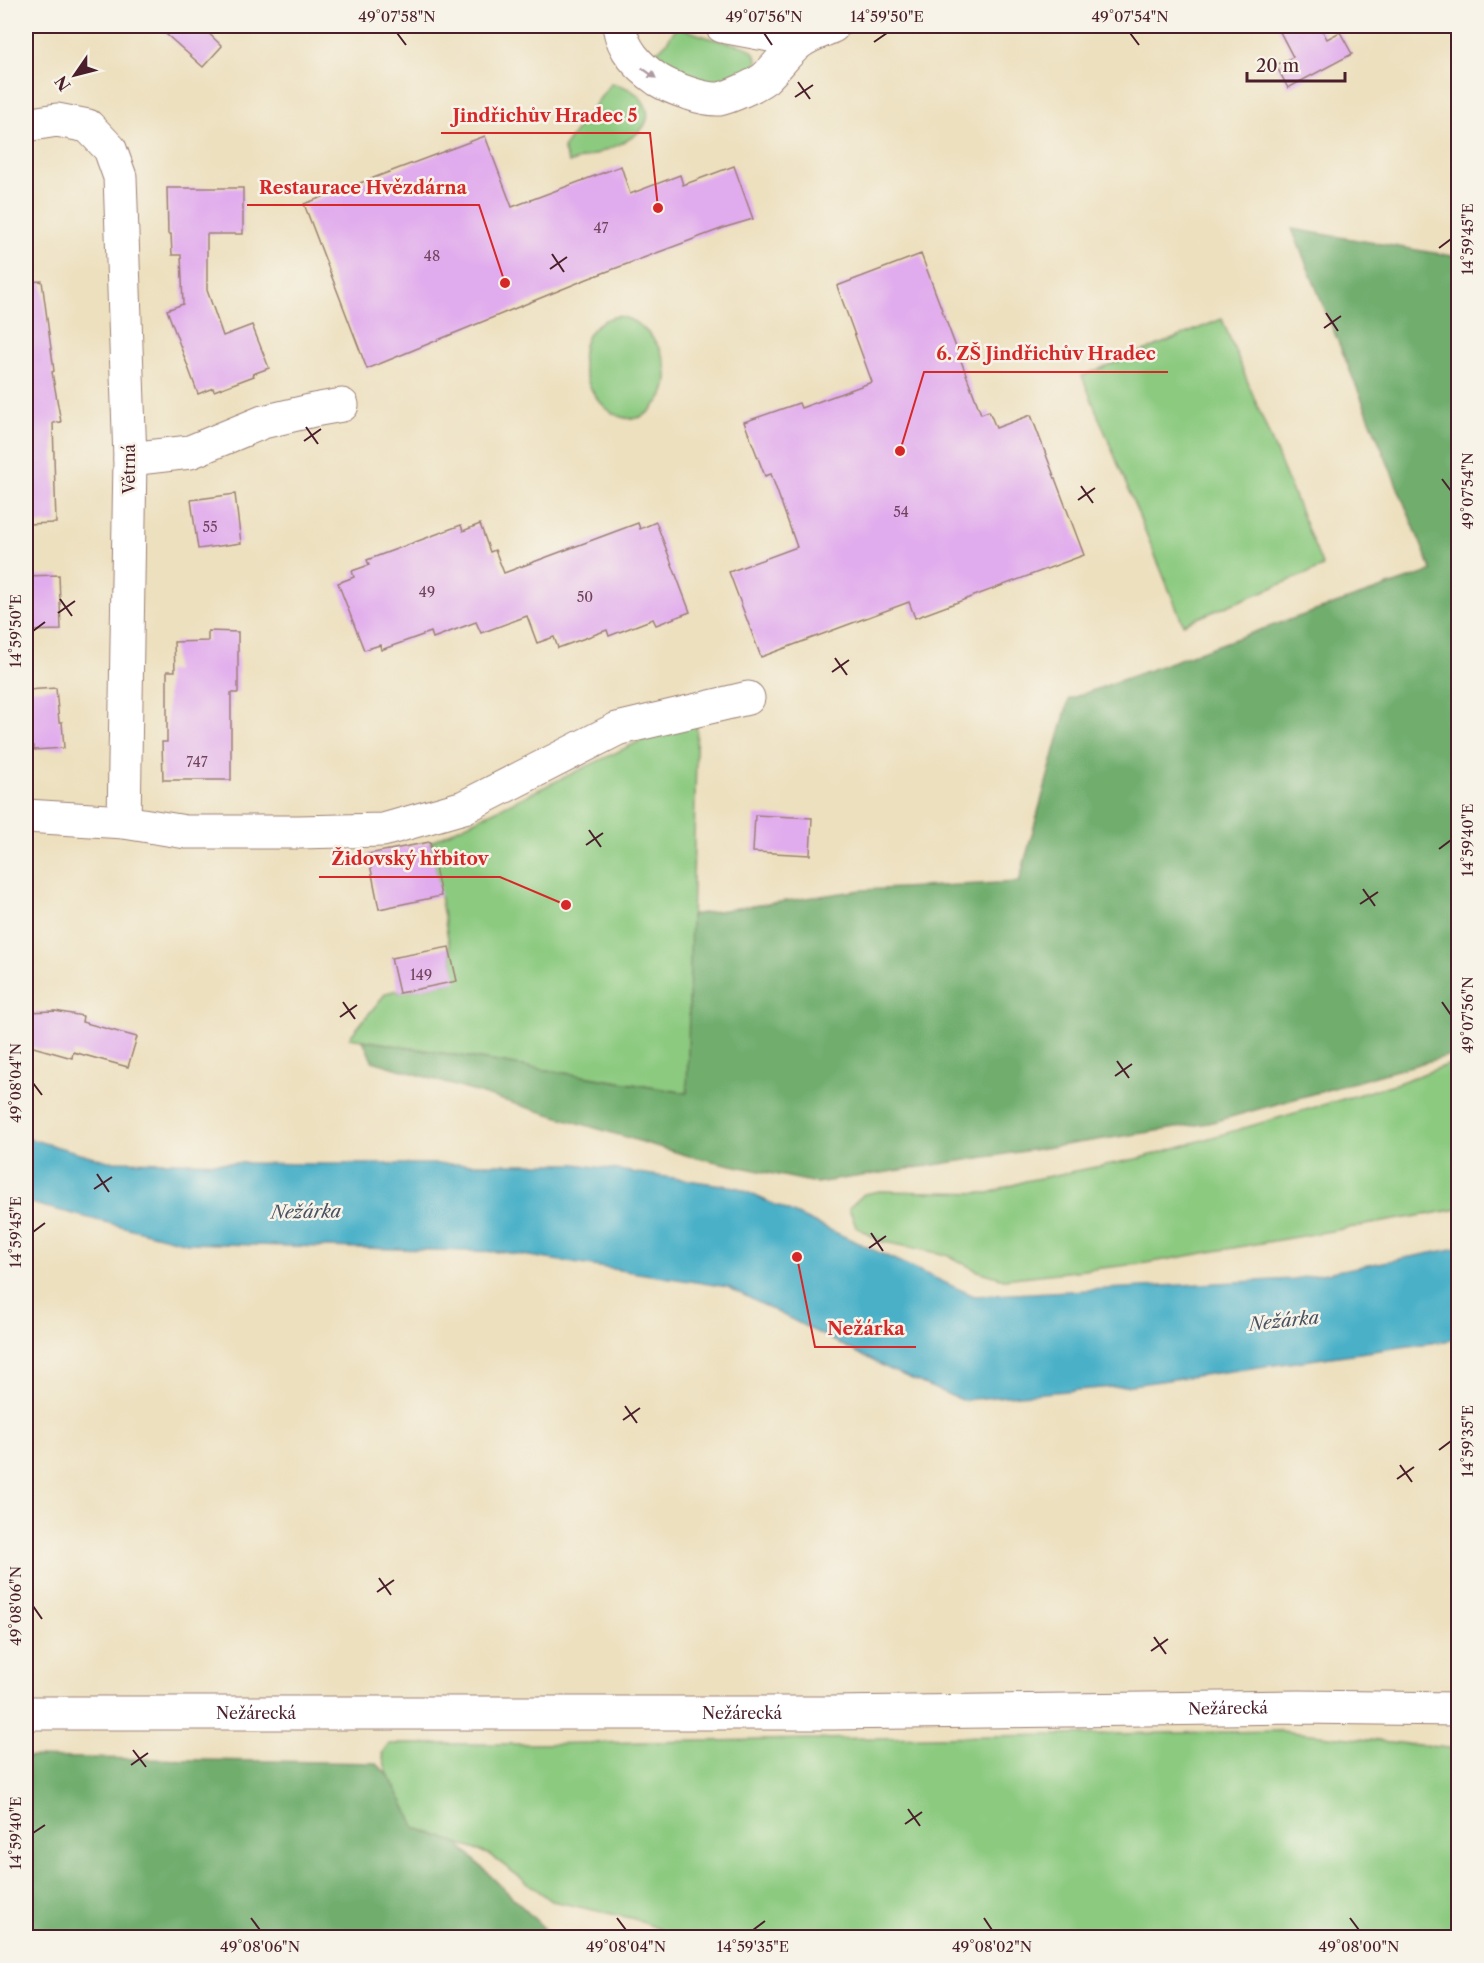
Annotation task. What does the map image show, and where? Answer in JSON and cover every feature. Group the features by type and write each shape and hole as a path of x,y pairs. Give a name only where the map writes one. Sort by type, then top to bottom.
{"street":[{"path":"619,26 621,36 632,57 643,70 683,92 718,99 763,80 801,41 833,26"},
{"path":"722,26 801,41"},
{"name":"Větrná","path":"26,125 57,120 88,126 110,149 120,177 130,459 124,822"},
{"path":"130,459 190,452 263,422 342,405"},
{"path":"26,816 124,822 186,832 383,830 464,807 617,729 748,698"},
{"name":"Nežárecká","path":"26,1713 832,1713 1298,1707 1458,1709"}],"green space":[{"path":"677,26 709,38 748,48 757,57 756,64 743,75 715,82 692,78 677,72 649,56 663,47"},
{"path":"611,83 631,90 642,100 648,117 643,127 622,143 569,163 563,148"},
{"path":"1292,229 1458,257 1458,1053 1209,1123 816,1183 689,1156 372,1061 363,1040 687,1093 691,915 862,890 1019,882 1069,699 1432,571"},
{"path":"618,316 642,327 652,337 665,363 667,376 665,389 659,401 652,409 637,418 621,417 606,408 594,393 586,375 583,356 586,339 598,324"},
{"path":"1222,319 1323,567 1183,624 1082,376"},
{"path":"697,715 688,1093 349,1038 386,993 398,990 399,993 456,981 430,842"},
{"path":"1458,1061 1458,1209 1147,1263 1004,1279 978,1271 947,1255 880,1241 856,1227 849,1208 864,1194 880,1191 989,1193 1025,1181 1141,1158 1398,1083"},
{"path":"1280,1731 1458,1749 1458,1937 678,1937 635,1919 552,1901 490,1855 416,1828 387,1772 382,1754 389,1744 531,1744"},
{"path":"26,1757 376,1763 389,1776 416,1828 457,1843 553,1937 26,1937"}],"water":[{"path":"26,1138 108,1161 575,1164 736,1187 974,1296 1294,1279 1458,1248 1458,1339 1125,1386 961,1400 891,1370 728,1287 503,1252 187,1243 26,1202"}],"building":[{"path":"157,26 201,26 222,46 203,67"},
{"path":"1277,26 1320,26 1327,39 1340,32 1352,54 1288,88 1276,65 1293,57"},
{"path":"485,136 512,207 621,166 630,194 680,175 683,185 734,166 753,219 587,279 367,369 304,204"},
{"path":"167,188 243,188 243,234 207,234 207,290 223,336 252,325 269,368 214,391 213,388 198,394 167,310 183,304 181,255 172,255 171,234 168,234"},
{"path":"921,254 981,414 989,411 996,428 1031,415 1084,555 915,618 909,602 761,657 729,572 797,547 771,474 765,476 744,422 799,403 801,408 872,382 837,286"},
{"path":"42,281 54,371 52,372 61,422 53,423 56,523 26,524 26,282"},
{"path":"235,494 241,543 198,549 191,500"},
{"path":"656,522 690,612 656,625 653,619 609,636 607,630 558,648 554,637 537,643 527,616 481,633 476,622 433,638 431,632 381,650 380,645 364,650 338,583 354,577 352,571 369,565 367,560 461,525 463,531 480,524 490,552 495,550 504,573 638,523 640,529"},
{"path":"59,575 61,630 26,631 26,576"},
{"path":"208,631 238,632 238,693 231,693 231,780 163,780 162,742 167,742 167,671 175,671 174,642 208,641"},
{"path":"56,688 64,748 34,750 34,746 26,746 26,690"},
{"path":"755,815 812,818 810,855 753,852"},
{"path":"430,842 441,896 379,909 368,854"},
{"path":"449,947 457,981 399,993 391,958"},
{"path":"55,1011 83,1016 82,1022 137,1037 128,1067 73,1052 72,1058 26,1045 26,1012"}],"place":[{"name":"Jindřichův Hradec 5","path":"658,208"},
{"name":"Restaurace Hvězdárna","path":"505,283"},
{"name":"6. ZŠ Jindřichův Hradec","path":"900,451"},
{"name":"Židovský hřbitov","path":"566,905"},
{"name":"Nežárka","path":"797,1257"}]}
